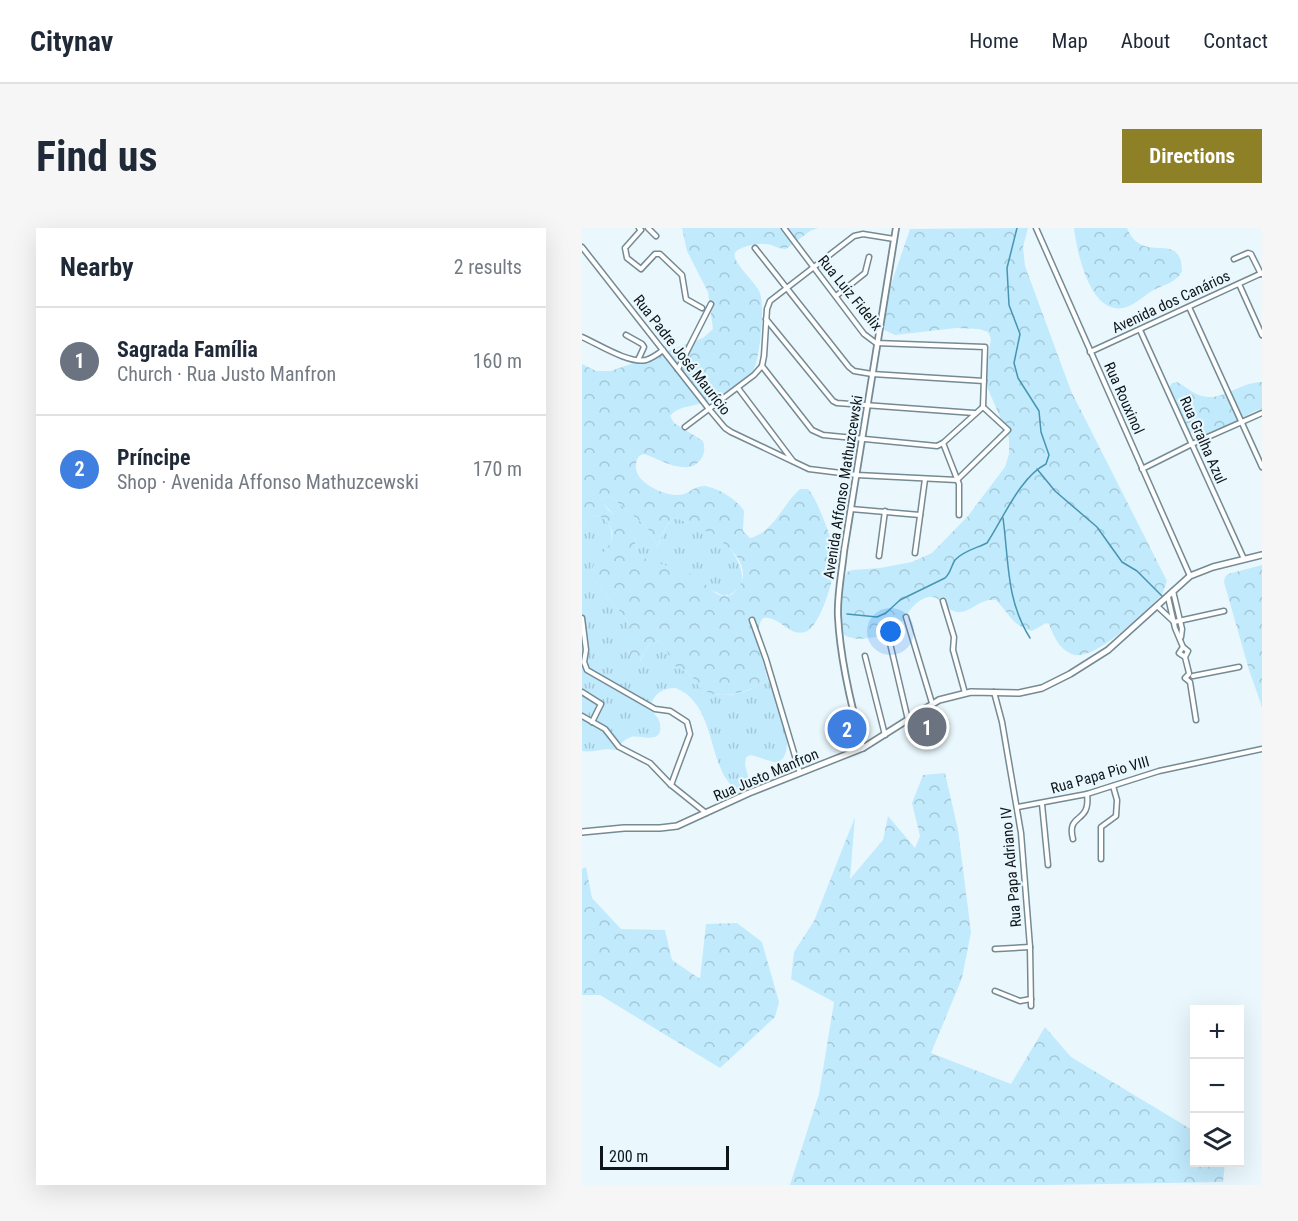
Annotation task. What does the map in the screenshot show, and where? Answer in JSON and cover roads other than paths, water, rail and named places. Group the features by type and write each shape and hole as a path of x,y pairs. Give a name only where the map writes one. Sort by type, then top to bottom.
{"main road":[{"name":"Rua Justo Manfron","path":"582,832 669,828 707,814 748,793 863,748 932,703 965,693 1028,692 1042,688 1070,674 1108,650 1190,576 1213,567 1262,555"}],"street":[{"path":"639,228 641,230 625,248 630,262 641,269 655,254 660,254 682,275 686,299 702,308"},
{"path":"648,228 656,237"},
{"name":"Rua Luiz Fidelix","path":"784,228 864,334 876,343"},
{"name":"Avenida Affonso Mathuzcewski","path":"863,748 842,651 838,616 844,551 896,228"},
{"name":"Rua Rouxinol","path":"1036,228 1190,576"},
{"path":"685,428 738,388 762,366 766,318 770,301 858,234 894,239"},
{"name":"Rua Padre José Maurício","path":"582,247 709,409 731,432 809,469 857,475 957,480"},
{"path":"755,248 854,371 984,381"},
{"path":"1234,259 1248,253 1251,254 1262,273"},
{"path":"836,296 865,273 869,257"},
{"name":"Avenida dos Canários","path":"1090,352 1262,273"},
{"path":"1239,284 1262,335"},
{"path":"678,369 711,304"},
{"path":"1188,307 1262,467"},
{"path":"766,318 837,403 974,413"},
{"name":"Rua Gralha Azul","path":"1140,330 1244,559"},
{"path":"626,335 644,347 637,361"},
{"path":"582,337 637,361 652,357 663,350"},
{"path":"876,343 985,347 983,407 1008,430 957,480"},
{"path":"762,366 817,434 937,446 983,407"},
{"path":"738,388 794,463"},
{"path":"1142,469 1262,413"},
{"path":"943,443 960,488 959,515"},
{"path":"915,552 925,479"},
{"path":"851,509 920,515"},
{"path":"879,556 885,512"},
{"path":"1173,591 1181,621 1181,638"},
{"path":"1168,597 1173,622 1183,647 1188,650 1185,657 1193,680 1190,682 1196,720"},
{"path":"943,601 954,637 953,650 965,693"},
{"path":"1157,606 1173,622"},
{"path":"1173,622 1224,611"},
{"path":"906,617 932,703"},
{"path":"582,618 586,650 584,667 655,709 670,711 687,722 690,727 690,734 671,785"},
{"path":"752,620 800,773"},
{"path":"889,639 908,720"},
{"path":"865,656 885,735"},
{"path":"1190,682 1185,678 1239,667"},
{"path":"582,692 602,704 592,722"},
{"name":"Rua Papa Adriano IV","path":"994,692 1018,807 1030,947 1031,1006"},
{"path":"582,716 605,729 619,747 647,762 707,814"},
{"name":"Rua Papa Pio VIII","path":"1018,807 1087,794 1152,773 1262,749"},
{"path":"1101,858 1101,827 1116,816 1117,800 1113,786"},
{"path":"1073,839 1072,825 1074,820 1085,814 1087,794"},
{"path":"1042,804 1048,865"},
{"path":"995,949 1030,947"},
{"path":"995,991 1020,1000 1031,999"}],"waterway":[{"path":"847,614 877,617 886,613 900,600 945,578 958,557 987,543 1020,488 1028,478 1046,464 1049,455 1041,432 1039,411 1018,378 1014,363 1020,334 1009,305 1007,268 1017,228"},
{"path":"1037,469 1055,491 1097,527 1122,562 1137,571 1162,596"},
{"path":"1003,518 1012,595 1022,624 1030,638"}],"place":[{"name":"Sagrada Família","path":"927,727"},
{"name":"Príncipe","path":"847,729"}]}
